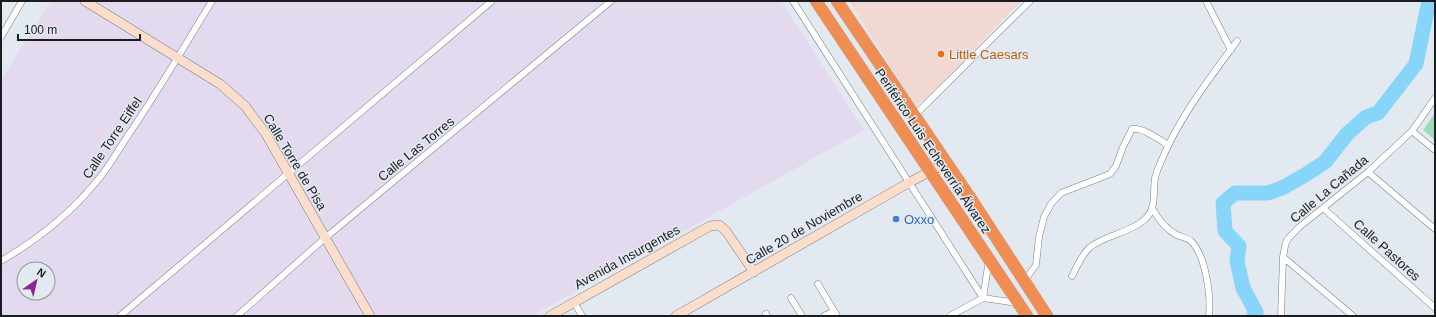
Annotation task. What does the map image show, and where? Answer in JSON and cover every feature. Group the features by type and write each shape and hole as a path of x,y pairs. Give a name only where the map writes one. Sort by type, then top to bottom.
{"highway":[{"name":"Periférico Luis Echeverría Álvarez","path":"816,1 1027,316"},
{"name":"Periférico Luis Echeverría Álvarez","path":"837,1 971,199 1047,316"}],"street":[{"path":"1,36 22,1"},
{"name":"Calle Torre de Pisa","path":"85,1 220,84 245,106 266,134 370,316"},
{"name":"Calle Torre Eiffel","path":"1,261 30,243 57,221 78,203 97,181 212,1"},
{"path":"120,316 492,1"},
{"name":"Calle Las Torres","path":"236,316 325,238 611,1"},
{"path":"793,1 983,298"},
{"path":"914,116 1030,1"},
{"path":"1206,1 1231,50"},
{"path":"1072,276 1081,258 1090,248 1141,223 1148,216 1152,208 1155,179 1168,145 1192,105 1238,41"},
{"name":"Calle La Cañada","path":"1281,316 1284,246 1291,235 1368,172 1412,131 1435,98"},
{"path":"1024,281 1036,265 1039,236 1044,217 1061,193 1108,176 1116,166 1132,129 1136,128 1168,145"},
{"path":"1412,131 1435,150"},
{"name":"Calle 20 de Noviembre","path":"676,316 910,182 946,163"},
{"path":"1368,172 1435,229"},
{"path":"1152,208 1159,221 1176,235 1191,240 1200,254 1206,278 1210,310 1209,316"},
{"name":"Calle Pastores","path":"1323,208 1435,308"},
{"name":"Avenida Insurgentes","path":"550,316 710,226 719,225 726,231 754,272"},
{"path":"1283,257 1353,316"},
{"path":"983,298 989,259"},
{"path":"818,284 835,313 824,316"},
{"path":"791,298 802,316"},
{"path":"950,316 983,298 1019,304"},
{"path":"574,302 582,316"}],"shaded area":[{"path":"51,1 781,1 864,130 532,316 1,316 1,80"},
{"path":"849,1 1021,1 930,96 915,105"}],"green space":[{"path":"1435,113 1435,140 1423,130"}],"waterway":[{"path":"1254,316 1256,312 1243,288 1237,261 1239,246 1225,231 1223,203 1235,193 1268,193 1282,188 1305,175 1325,162 1347,134 1366,117 1378,113 1416,64 1429,1"}],"place":[{"name":"Little Caesars","path":"941,54"},
{"name":"Oxxo","path":"896,219"}]}
